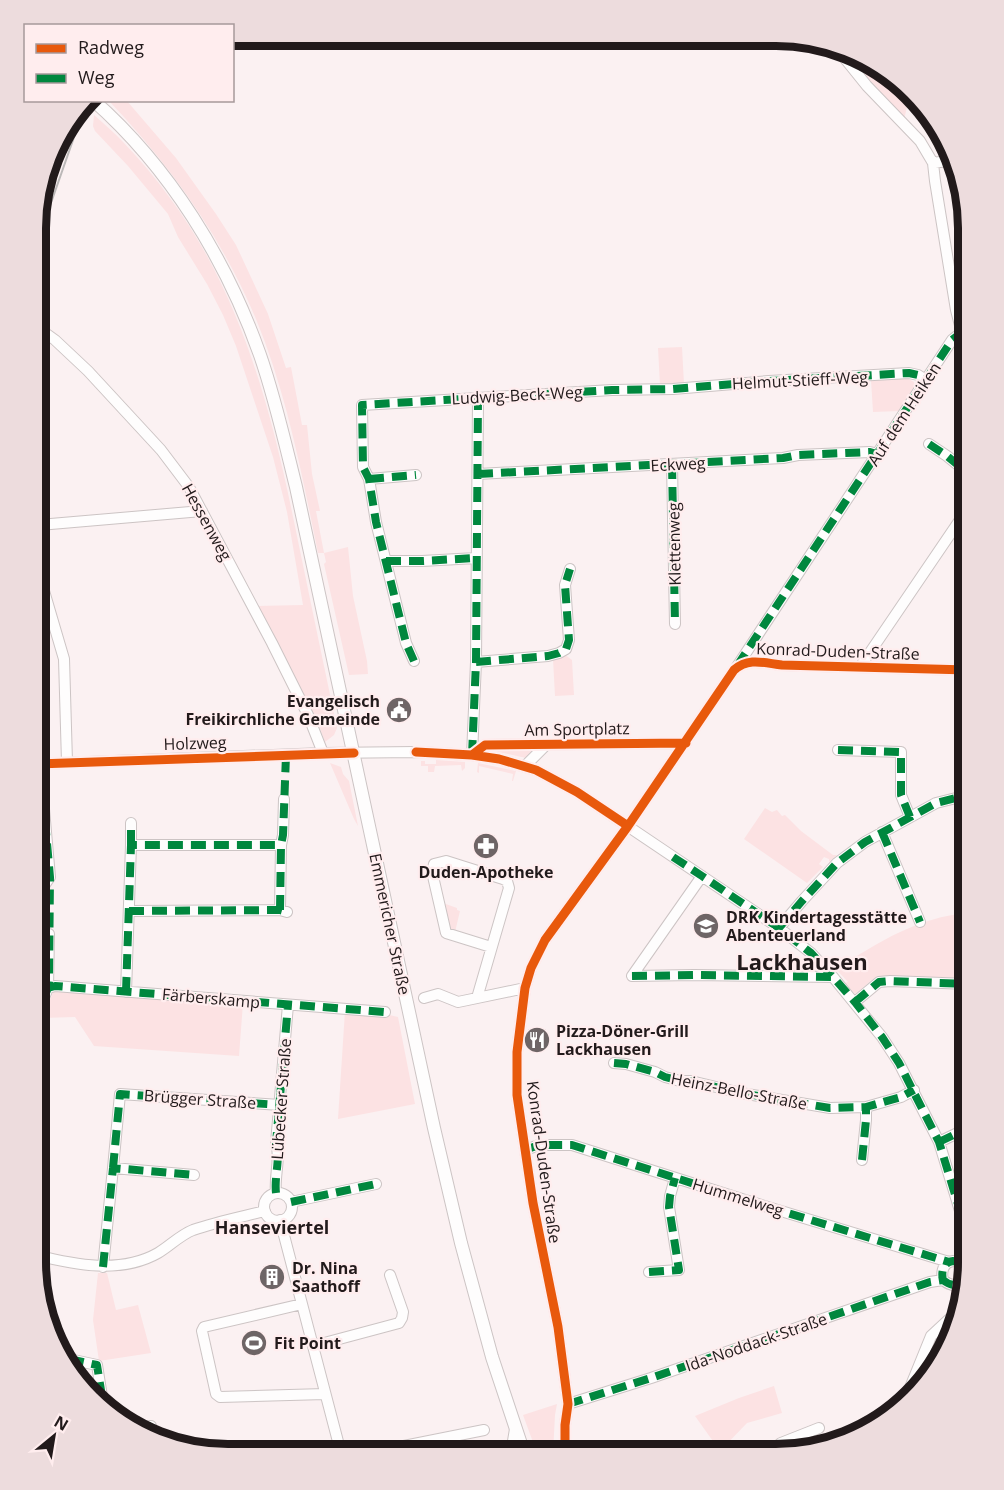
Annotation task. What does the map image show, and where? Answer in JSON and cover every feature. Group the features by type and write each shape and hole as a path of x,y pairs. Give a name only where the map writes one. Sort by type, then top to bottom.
{"main road":[{"name":"Emmericher Straße","path":"97,104 131,136 179,197 199,227 231,285 248,323 271,390 296,487 460,1243 492,1357 521,1444"}],"street":[{"path":"847,61 867,86 920,141 933,163 942,228 958,312"},
{"path":"933,163 945,161"},
{"name":"Hessenweg","path":"47,334 88,371 161,450 189,487 289,677 323,753"},
{"name":"Auf dem Heiken","path":"734,670 952,340 958,336"},
{"name":"Helmut-Stieff-Weg","path":"673,388 909,373 926,380"},
{"name":"Ludwig-Beck-Weg","path":"369,479 363,467 362,405 673,388"},
{"path":"472,755 476,662 478,399"},
{"path":"928,444 958,465"},
{"name":"Eckweg","path":"478,474 783,458 798,454 870,452 877,454"},
{"name":"Klettenweg","path":"672,464 675,624"},
{"path":"414,661 406,643 376,522 369,479 416,475"},
{"path":"47,525 202,511"},
{"path":"860,667 958,523"},
{"path":"386,561 476,558"},
{"path":"476,662 549,656 566,649 569,640 565,585 570,569"},
{"path":"47,601 64,659 67,762"},
{"name":"Konrad-Duden-Straße","path":"565,1444 568,1404 558,1327 533,1203 517,1095 517,1052 525,988 531,968 545,940 628,826 734,670 740,665 753,662 782,665 958,670"},
{"name":"Am Sportplatz","path":"472,755 485,745 686,743"},
{"name":"Am Sportplatz","path":"525,766 548,744"},
{"path":"837,750 901,752 901,795 910,817"},
{"name":"Holzweg","path":"47,763 323,753 432,752 499,759 537,770 577,792 628,826 779,928 811,953 855,1002 899,1063 939,1142 957,1201"},
{"path":"779,928 837,863 865,842 936,804 957,798"},
{"path":"129,911 284,911 281,845 284,799"},
{"path":"126,992 131,823"},
{"path":"882,832 920,922"},
{"path":"131,845 281,845"},
{"path":"47,847 50,878 47,882"},
{"path":"477,998 509,888 507,881 446,861 434,864 432,872 446,933 491,947"},
{"path":"702,876 632,976 833,977"},
{"path":"48,988 49,934"},
{"path":"855,1002 879,982 957,984"},
{"name":"Färberskamp","path":"48,988 55,986 385,1012"},
{"path":"424,998 438,994 458,1002 525,988"},
{"name":"Lübecker Straße","path":"265,1211 265,1203 269,1196 276,1193 278,1150 276,1143 288,1005"},
{"name":"Heinz-Bello-Straße","path":"614,1063 656,1072 680,1081 691,1081 741,1093 830,1108 866,1107 901,1097 914,1090"},
{"name":"Brügger Straße","path":"113,1168 120,1094 280,1105"},
{"path":"862,1160 866,1107"},
{"path":"939,1142 957,1133"},
{"name":"Hummelweg","path":"525,1150 539,1145 572,1145 949,1262"},
{"path":"103,1267 113,1168 194,1175"},
{"path":"649,1272 679,1270 669,1207 675,1178"},
{"path":"291,1202 376,1184"},
{"path":"47,1257 103,1267 138,1261 158,1253 191,1231 265,1211 271,1218 280,1220 286,1218 292,1208 291,1202 283,1193 276,1193"},
{"path":"280,1220 339,1444"},
{"path":"943,1280 944,1266 949,1262"},
{"name":"Ida-Noddack-Straße","path":"949,1262 957,1262"},
{"path":"313,1346 399,1323 403,1312 390,1275"},
{"name":"Ida-Noddack-Straße","path":"568,1404 651,1378 930,1282 943,1280 949,1285 956,1285"},
{"path":"302,1304 204,1327 202,1331 216,1394 220,1397 325,1394"},
{"path":"913,1380 931,1336 947,1321"},
{"path":"77,1361 97,1365 101,1391"},
{"path":"796,1442 819,1428"},
{"path":"512,1444 515,1429"},
{"path":"414,1444 484,1430"}],"shaded area":[{"path":"856,66 886,84 904,100 908,104 904,120"},
{"path":"110,102 128,102 176,158 236,245 268,314 286,368 291,367 302,425 307,425 312,474 320,511 316,511 324,553 318,553 293,435 277,376 256,319 227,259 193,203 132,126"},
{"path":"94,115 121,139 147,169 189,226 224,290 252,360 282,467 337,728 334,735 325,742 315,715 306,703 256,606 303,605 287,512 273,457 236,346 223,315 178,237 168,214 95,131"},
{"path":"682,347 684,384 660,385 658,348"},
{"path":"907,378 914,382 914,389 900,411 873,412 871,380"},
{"path":"348,547 353,596 368,674 349,675 324,564 326,562 324,553"},
{"path":"564,654 572,660 574,695 555,696 553,659"},
{"path":"529,746 532,753 526,758 486,749"},
{"path":"436,760 465,762 465,768 462,771 461,765 435,766 434,772 428,772 428,766 421,766 421,761 425,761 425,764 436,764"},
{"path":"330,763 341,767 349,781 358,826 354,819"},
{"path":"478,763 516,771 513,781 513,774 479,766 479,773 477,772"},
{"path":"765,808 772,812 777,810 782,816 785,815 801,831 833,855 837,855 829,862 829,859 824,857 819,864 823,867 807,883 744,839"},
{"path":"443,903 460,911 455,932 450,930"},
{"path":"957,914 957,978 880,976 855,994 845,983 848,982 834,967 838,968 900,932"},
{"path":"55,988 243,1003 239,1056 94,1046 75,1017 47,1018 47,1006"},
{"path":"345,1011 398,1017 415,1104 338,1119"},
{"path":"98,1273 107,1273 116,1310 138,1305 151,1353 99,1361 93,1320"},
{"path":"955,1286 953,1299 950,1288"},
{"path":"774,1386 782,1413 747,1423 727,1444 715,1444 695,1416"},
{"path":"557,1404 553,1444 534,1444 523,1415"},
{"path":"459,1441 461,1444 444,1444"}],"railway":[{"path":"48,212 78,126"}],"marked path":[{"path":"737,666 952,340 958,336"},
{"path":"414,661 406,643 376,522 369,479 363,467 362,405 612,390 673,389 909,373 926,380"},
{"path":"472,755 476,662 478,399"},
{"path":"929,444 958,465"},
{"path":"478,474 783,458 798,455 870,452 877,454"},
{"path":"672,464 675,624"},
{"path":"369,479 416,475"},
{"path":"386,561 476,558"},
{"path":"476,662 548,656 566,649 569,640 565,585 570,569"},
{"path":"838,750 901,752 901,795 910,817"},
{"path":"280,910 286,755"},
{"path":"779,928 837,863 865,842 936,803 957,798"},
{"path":"131,823 131,845"},
{"path":"882,832 920,922"},
{"path":"47,843 50,877 47,990"},
{"path":"126,992 131,845 281,845"},
{"path":"673,857 779,928 811,953 855,1002 899,1063 939,1142 957,1201"},
{"path":"47,881 50,877"},
{"path":"129,911 280,910 287,912"},
{"path":"632,976 833,977"},
{"path":"855,1002 879,982 957,984"},
{"path":"48,988 55,986 385,1012"},
{"path":"276,1193 278,1155 276,1143 288,1005"},
{"path":"614,1063 626,1064 680,1081 691,1081 741,1093 830,1108 866,1107 901,1097 914,1090"},
{"path":"113,1168 120,1094 280,1105"},
{"path":"862,1160 866,1107"},
{"path":"939,1142 957,1133"},
{"path":"525,1150 539,1145 572,1145 949,1262"},
{"path":"103,1267 113,1168 194,1175"},
{"path":"649,1272 679,1270 669,1207 675,1178"},
{"path":"291,1202 376,1184"},
{"path":"943,1280 945,1265 953,1261 957,1262"},
{"path":"568,1404 651,1378 930,1282 943,1280"},
{"path":"943,1280 956,1285"},
{"path":"77,1361 97,1365 101,1391"}],"cycle path":[{"path":"565,1444 568,1404 558,1327 533,1203 517,1095 517,1052 525,988 531,968 545,940 628,826 734,670 740,666 757,662 782,665 958,670"},
{"path":"472,755 485,745 686,743"},
{"path":"416,752 499,759 536,770 577,792 628,826"},
{"path":"47,764 354,753"}],"place":[{"name":"Evangelisch Freikirchliche Gemeinde","path":"399,710"},
{"name":"Duden-Apotheke","path":"486,846"},
{"name":"DRK Kindertagesstätte Abenteuerland","path":"706,926"},
{"name":"Pizza-Döner-Grill Lackhausen","path":"537,1040"},
{"name":"Dr. Nina Saathoff","path":"272,1277"},
{"name":"Fit Point","path":"254,1343"}],"district":[{"name":"Lackhausen","path":"802,962"},
{"name":"Hanseviertel","path":"272,1228"}]}
